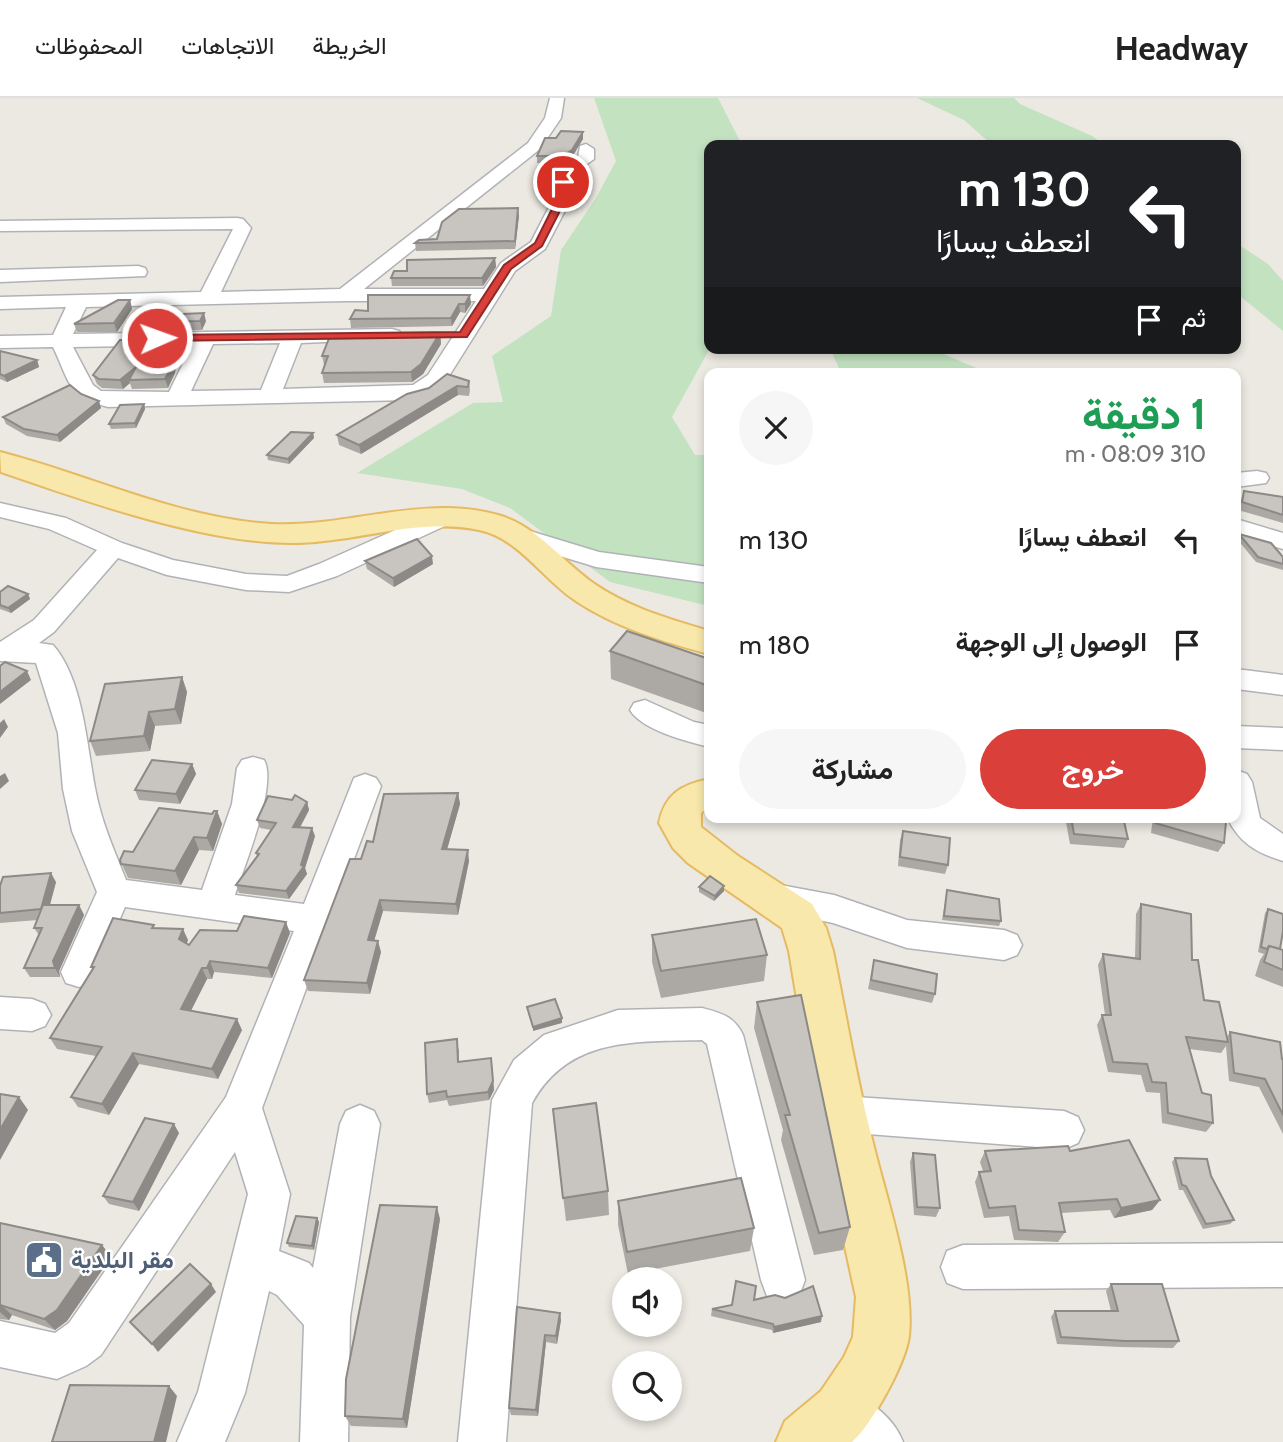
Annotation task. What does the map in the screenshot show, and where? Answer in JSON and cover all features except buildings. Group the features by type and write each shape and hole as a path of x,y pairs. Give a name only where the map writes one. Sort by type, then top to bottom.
{"main road":[{"path":"0,461 162,512 228,528 297,534 440,519 486,521 520,536 577,586 600,602 704,641"},
{"path":"704,795 690,799 681,810 677,819 681,831 691,844 708,857 775,898 797,916 807,940 841,1114 884,1297 881,1339 864,1377 842,1412 806,1442"}],"street":[{"path":"345,295 534,146 553,118 557,98"},
{"path":"60,341 84,389 93,396 118,400 410,393 421,390 436,379 508,267 538,244 558,205 555,195 570,169 586,159 586,149"},
{"path":"0,226 228,222 240,225 242,228 209,298"},
{"path":"52,301 100,224"},
{"path":"493,258 519,258"},
{"path":"388,260 415,260"},
{"path":"1,264 68,274 138,272"},
{"path":"0,303 345,295 491,295"},
{"path":"60,341 79,300"},
{"path":"269,397 293,335"},
{"path":"0,342 411,335"},
{"path":"437,335 463,335"},
{"path":"176,400 206,337"},
{"path":"0,510 57,523 113,548 167,567 246,582 289,584 328,570 440,519"},
{"path":"1241,528 1283,541"},
{"path":"520,536 596,559 704,574"},
{"path":"5,653 44,626 113,548"},
{"path":"5,653 29,649 43,652 50,660 73,733 79,789 89,831 114,892 79,972"},
{"path":"1241,680 1283,685"},
{"path":"645,710 685,730 704,735"},
{"path":"1241,737 1283,739"},
{"path":"214,905 248,804 253,768"},
{"path":"0,1344 57,1356 85,1339 242,1108 365,786"},
{"path":"1241,804 1246,827 1283,848"},
{"path":"114,892 316,920"},
{"path":"775,898 834,909 900,933 1004,945"},
{"path":"482,1442 512,1100 528,1072 558,1047 618,1026 702,1024 715,1028 724,1035 783,1280"},
{"path":"201,1442 222,1393 269,1194 242,1108"},
{"path":"841,1114 1064,1130"},
{"path":"324,1442 327,1317 360,1124"},
{"path":"254,1262 293,1279 327,1317"},
{"path":"963,1267 1283,1265"},
{"path":"842,1412 879,1442"}],"green space":[{"path":"594,98 718,98 739,140 704,140 704,354 707,354 672,417 695,455 704,455 704,605 610,582 510,508 462,489 357,473 473,403 503,402 492,356 551,316 561,250 596,198 616,161"},
{"path":"917,98 1014,98 1020,104 1098,140 986,140 964,120"},
{"path":"1241,246 1268,264 1283,281 1283,331 1241,297"},
{"path":"833,354 944,354 976,368 839,368"}],"place":[{"name":"مقر البلدية","path":"44,1260"}],"route":[{"path":"157,338 463,335 512,262 538,244 558,205 555,195 563,182"}]}
